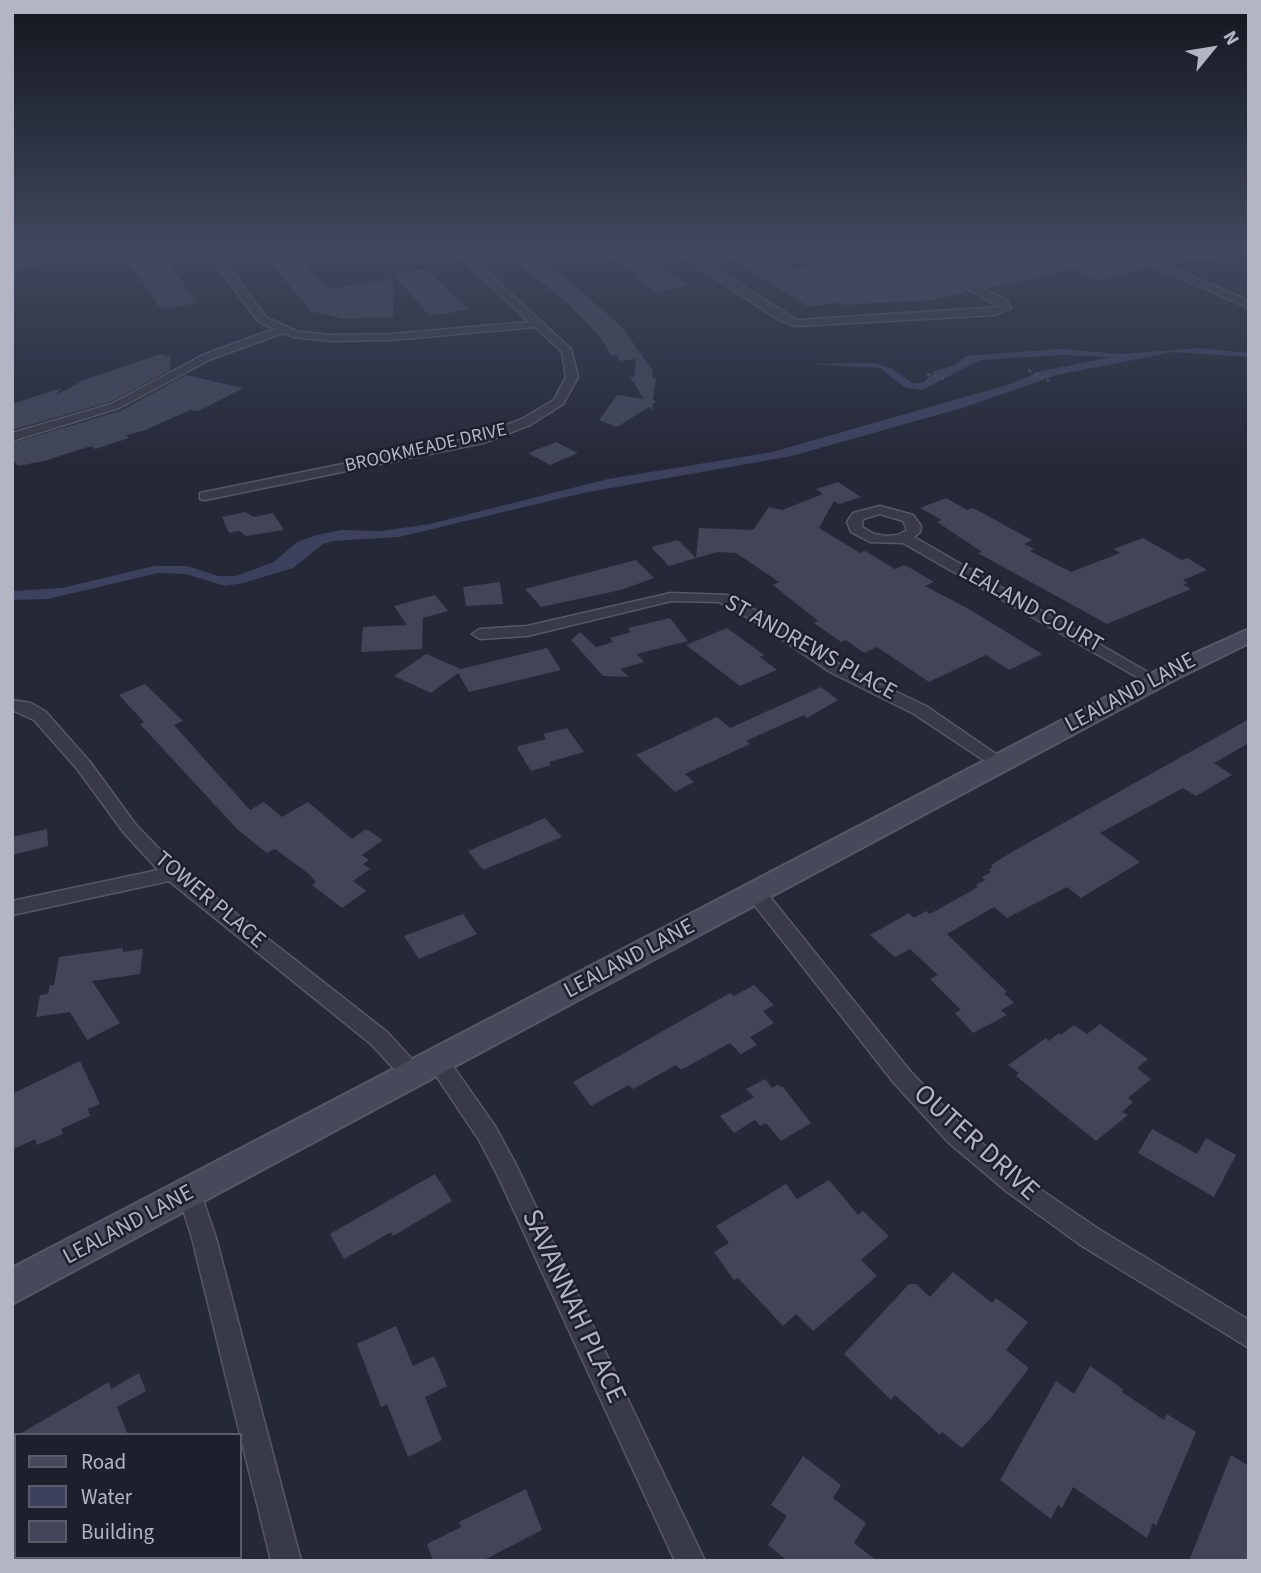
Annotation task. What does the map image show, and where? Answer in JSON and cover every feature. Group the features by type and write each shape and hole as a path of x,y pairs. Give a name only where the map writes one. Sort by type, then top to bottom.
{"street":[{"path":"267,320 280,330 316,337 361,338 538,324"},
{"name":"BROOKMEADE DRIVE","path":"205,496 462,444 511,429 534,418 559,402 572,377 567,351 534,320"},
{"path":"789,320 796,323 843,320"},
{"path":"12,437 115,406 207,357 280,330"},
{"name":"LEALAND COURT","path":"905,538 1155,681"},
{"name":"ST ANDREWS PLACE","path":"480,634 527,631 671,597 714,590 836,669 920,710 1000,763"},
{"name":"LEALAND LANE","path":"12,1287 1155,681 1249,635"},
{"name":"TOWER PLACE","path":"19,706 40,716 61,738 130,829 172,874 379,1038 412,1076"},
{"path":"12,908 172,874"},
{"name":"OUTER DRIVE","path":"756,893 902,1077 956,1135 1014,1184 1091,1238 1249,1335"},
{"name":"SAVANNAH PLACE","path":"438,1062 487,1133 507,1170 690,1561"},
{"path":"190,1193 204,1238 286,1561"}],"path":[{"path":"1028,370 1049,381"},
{"path":"927,374 946,379"}],"water":[{"path":"1200,348 1249,353 1249,357 1173,352 1057,375 965,407 792,456 583,493 399,537 333,541 323,544 293,568 243,583 225,586 186,574 158,573 48,599 12,600 12,591 62,588 154,566 187,566 218,576 236,576 274,562 297,542 317,535 341,530 381,531 430,524 608,479 772,452 1014,383 1038,372 1112,357 1063,355 980,360 922,390 904,387 880,368 810,364 875,363 892,369 914,384 924,382 935,371 955,365 966,356 1060,349 1121,354"}],"building":[{"path":"584,320 615,320 653,371 652,378 656,378 653,400 657,401 653,404 652,411 649,407 617,427 599,420 617,395 644,399 630,377 634,377 636,359 620,361 616,355 612,356 600,337"},
{"path":"160,354 171,357 170,370 110,402 12,430 12,404 61,388 56,395 84,380"},
{"path":"186,375 243,388 199,411 190,410 143,431 126,435 129,438 95,449 91,446 18,466 12,460 12,443 120,411"},
{"path":"556,442 578,453 550,465 528,453"},
{"path":"838,482 861,497 839,504 834,501 819,528 860,553 865,551 895,569 904,565 912,569 934,582 925,586 969,609 1042,654 1009,670 986,655 929,682 877,647 864,653 846,640 841,642 814,623 818,621 773,585 779,582 736,553 718,552 696,558 699,528 753,530 769,507 782,510 823,494 816,489"},
{"path":"946,498 967,510 973,508 1032,540 1024,544 1034,549 1030,551 1071,572 1120,553 1113,549 1143,538 1182,560 1187,558 1207,570 1183,580 1188,583 1183,585 1191,589 1107,624 978,553 982,552 937,522 942,520 920,508"},
{"path":"245,512 254,517 273,513 284,530 246,536 239,531 229,533 222,517"},
{"path":"678,540 696,558 669,566 651,547"},
{"path":"636,560 654,578 621,590 541,607 525,589"},
{"path":"500,582 503,604 466,606 463,587"},
{"path":"435,595 448,611 423,618 422,649 361,652 363,627 407,625 394,606"},
{"path":"670,618 688,641 637,654 644,662 620,669 629,677 603,676 571,640 580,632 596,647 613,642 610,638 631,632 628,628"},
{"path":"727,628 764,655 760,657 777,670 740,686 686,645"},
{"path":"547,648 561,670 469,692 458,673 431,693 394,676 426,654 461,669"},
{"path":"145,684 183,721 174,725 250,810 264,802 282,817 308,802 352,839 366,829 383,840 362,855 369,860 363,864 370,869 353,881 366,891 342,908 312,885 316,882 309,874 275,849 267,853 238,830 140,724 144,722 119,695"},
{"path":"821,687 838,700 807,718 804,715 746,741 750,744 685,774 694,782 675,792 636,755 717,717 730,728"},
{"path":"1249,719 1249,743 1214,763 1232,775 1196,796 1183,788 1100,833 1140,862 1081,898 1067,887 1007,918 994,907 947,934 1007,992 1004,993 1014,1003 1001,1010 1007,1015 973,1033 955,1013 961,1010 930,979 938,975 910,949 895,957 870,935 909,913 914,918 926,911 930,914 978,887 976,885 985,880 982,877 991,872 991,865"},
{"path":"567,728 584,752 549,762 551,765 531,771 517,748 546,739 543,734"},
{"path":"545,818 562,837 483,870 468,851"},
{"path":"47,829 48,846 12,855 12,837"},
{"path":"463,914 477,934 419,959 404,936"},
{"path":"123,948 123,952 143,949 140,974 92,981 120,1023 87,1040 70,1012 36,1017 40,995 48,994 50,985 54,985 59,957"},
{"path":"754,985 774,1005 763,1011 774,1023 750,1037 757,1045 741,1054 730,1043 681,1070 676,1065 633,1089 629,1085 591,1106 573,1082 730,993 734,996"},
{"path":"1100,1024 1148,1059 1137,1068 1151,1079 1128,1098 1133,1102 1122,1112 1128,1115 1096,1141 1016,1076 1019,1073 1008,1065 1046,1038 1049,1041 1074,1025 1087,1034"},
{"path":"80,1061 100,1104 88,1109 90,1116 61,1129 63,1134 37,1145 35,1139 12,1150 12,1094"},
{"path":"765,1079 772,1088 777,1085 783,1087 811,1123 781,1141 766,1123 760,1126 755,1120 734,1133 720,1116 754,1097 746,1089"},
{"path":"1152,1129 1197,1154 1206,1138 1236,1155 1214,1197 1138,1153"},
{"path":"435,1174 452,1201 393,1236 391,1232 344,1259 330,1234"},
{"path":"829,1180 858,1215 863,1211 889,1236 861,1260 877,1276 813,1331 796,1314 783,1326 738,1278 734,1280 714,1252 729,1243 716,1226 786,1184 797,1199"},
{"path":"953,1272 992,1303 996,1298 1028,1322 1006,1350 1029,1368 990,1419 962,1448 942,1432 940,1435 895,1395 891,1400 844,1354 909,1284 916,1284 930,1297"},
{"path":"396,1326 413,1366 434,1356 447,1386 425,1397 442,1440 408,1457 387,1404 381,1407 357,1344"},
{"path":"1090,1366 1123,1389 1122,1392 1164,1420 1167,1414 1196,1432 1156,1526 1153,1523 1147,1538 1073,1487 1062,1508 1058,1505 1051,1519 1000,1480 1056,1381 1074,1394"},
{"path":"139,1373 146,1391 117,1407 127,1433 21,1433 109,1382 111,1389"},
{"path":"1231,1455 1249,1466 1249,1561 1189,1561"},
{"path":"803,1456 841,1485 833,1498 866,1523 854,1543 877,1561 788,1561 768,1545 787,1516 771,1505"},
{"path":"526,1489 542,1530 482,1561 433,1561 427,1544 461,1527 459,1522"}]}
